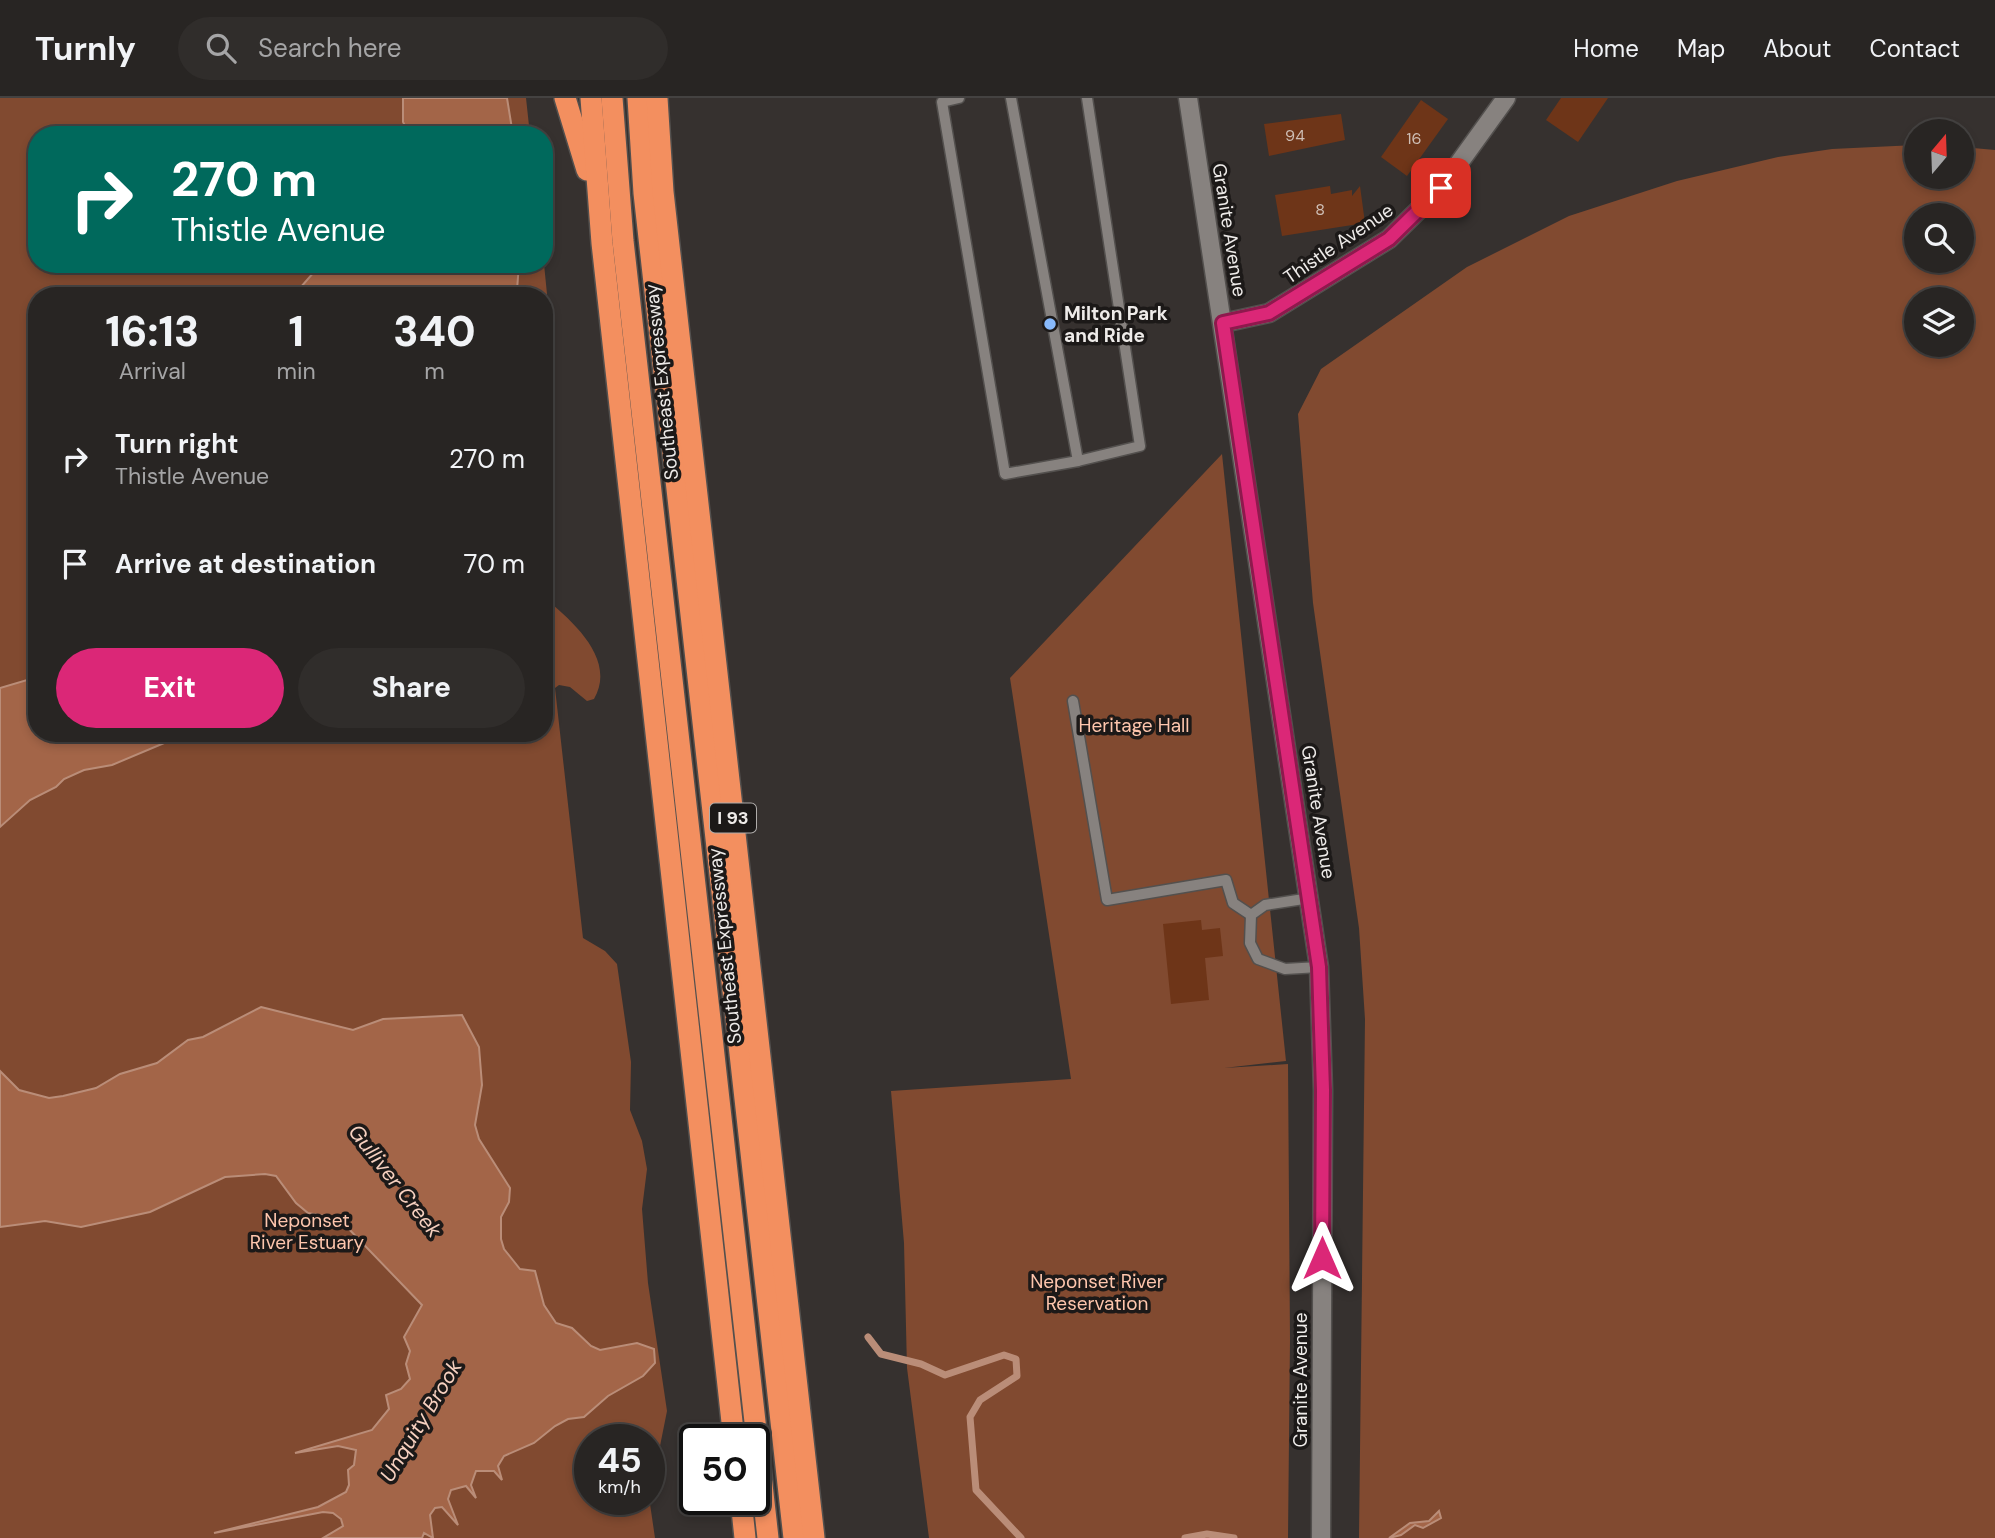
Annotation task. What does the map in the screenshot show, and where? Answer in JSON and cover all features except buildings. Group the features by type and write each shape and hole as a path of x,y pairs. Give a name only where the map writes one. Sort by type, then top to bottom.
{"highway":[{"path":"565,98 599,212"},
{"path":"591,98 599,212 732,1424"},
{"name":"I 93","path":"612,98 623,241 768,1538"},
{"name":"I 93","path":"638,98 644,193 794,1538"},
{"name":"Southeast Expressway","path":"657,98 666,219 814,1538"},
{"path":"743,1515 745,1538"}],"main road":[{"name":"Granite Avenue","path":"1188,98 1319,967 1323,1090 1321,1538"},
{"name":"Thistle Avenue","path":"1223,323 1269,313 1389,239 1441,188 1506,98"}],"lane":[{"path":"959,98 942,102 1005,474 1140,446 1087,98"},
{"path":"1011,98 1078,461"},
{"path":"1073,701 1107,900 1226,880 1233,902 1251,915"},
{"path":"1251,915 1265,905 1310,898"},
{"path":"1251,915 1250,943 1258,959 1284,969 1319,967"}],"green space":[{"name":"Neponset River Estuary","path":"0,98 526,98 529,126 28,126 28,273 545,273 546,287 28,287 28,742 553,742 553,605 588,642 600,670 600,684 594,699 587,701 570,687 559,685 555,688 583,938 605,951 617,964 631,1062 630,1110 642,1141 647,1169 642,1209 648,1283 667,1411 664,1424 574,1424 574,1515 652,1515 655,1538 0,1538"},
{"path":"1904,146 1904,189 1974,189 1974,148 1995,150 1995,1538 1359,1538 1365,1019 1359,928 1313,603 1298,414 1321,369 1467,267 1569,216 1677,181 1778,157 1832,149"},
{"name":"Neponset River Reservation","path":"1222,454 1286,1061 1224,1068 1288,1064 1288,1538 929,1538 907,1368 904,1243 891,1091 1071,1079 1010,678"}],"water":[{"path":"403,98 507,98 512,126 405,126"},
{"path":"313,273 518,273 517,287 301,287"},
{"path":"28,680 28,742 167,742 112,765 84,770 64,779 56,787 30,800 0,827 0,688"},
{"path":"261,1007 353,1030 383,1019 462,1015 479,1047 482,1085 475,1125 479,1139 510,1188 509,1202 501,1217 504,1249 520,1269 535,1271 544,1305 556,1323 572,1328 591,1346 600,1350 637,1343 654,1349 655,1363 643,1376 608,1396 584,1417 568,1419 534,1443 504,1456 498,1466 502,1480 494,1471 476,1471 471,1485 476,1498 466,1486 451,1490 448,1499 458,1525 442,1507 435,1508 430,1515 433,1538 424,1533 422,1538 323,1538 343,1526 341,1519 333,1513 323,1512 214,1533 318,1507 346,1492 349,1485 348,1470 354,1465 356,1450 338,1446 295,1453 372,1430 389,1409 386,1395 401,1389 410,1379 406,1364 410,1351 404,1337 422,1305 336,1218 308,1213 296,1203 276,1176 265,1174 225,1177 150,1212 81,1227 45,1221 0,1227 0,1071 19,1090 49,1098 96,1088 120,1074 157,1063 188,1040 203,1037"},
{"path":"1439,1511 1441,1518 1423,1528 1415,1525 1401,1535 1389,1538 1410,1523 1429,1521"}],"waterway":[{"path":"868,1337 881,1354 921,1364 945,1375 1004,1355 1016,1359 1017,1376 980,1400 970,1417 976,1490 1021,1538"},
{"path":"1185,1538 1207,1534 1234,1538"}],"place":[{"name":"Milton Park and Ride","path":"1050,324"}],"route":[{"path":"1322,1258 1323,1090 1319,967 1223,323 1269,313 1389,239 1441,188"}],"park label":[{"name":"Heritage Hall","path":"1134,725"}],"water label":[{"name":"Gulliver Creek","path":"395,1181"},
{"name":"Unquity Brook","path":"421,1421"}]}
